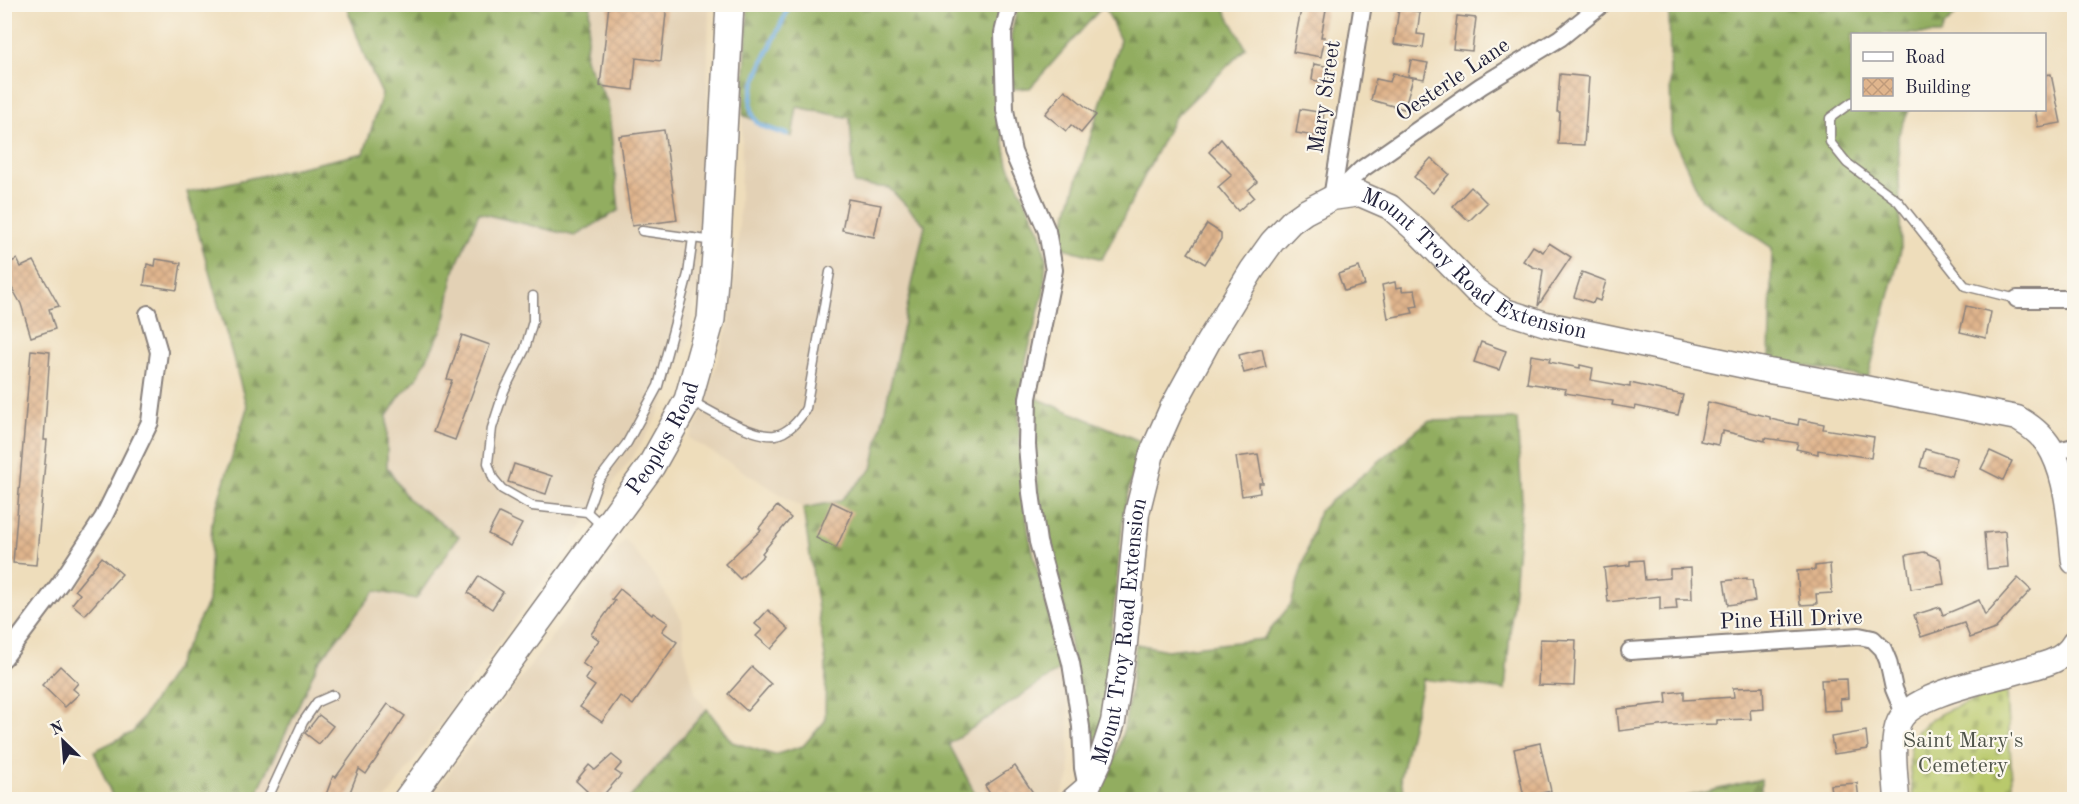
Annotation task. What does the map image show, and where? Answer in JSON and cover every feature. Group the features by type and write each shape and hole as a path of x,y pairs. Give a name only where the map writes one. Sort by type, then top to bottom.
{"main road":[{"name":"Peoples Road","path":"407,800 596,520 651,466 688,400 711,319 705,240 730,4"}],"street":[{"path":"1011,4 1003,33 1005,110 1013,152 1047,231 1054,270 1034,359 1028,398 1027,445 1031,493 1038,542 1071,663 1081,727 1083,768 1080,794"},
{"name":"Mary Street","path":"1332,198 1363,4"},
{"name":"Oesterle Lane","path":"1332,198 1362,169 1482,86 1560,38 1602,4"},
{"name":"Mount Troy Road Extension","path":"1080,794 1102,756 1113,722 1125,643 1137,513 1152,453 1172,408 1252,270 1272,242 1291,222 1332,198 1360,194 1390,207 1476,291 1505,311 1546,324 1769,371 2018,418 2064,449 2064,484 2074,562"},
{"path":"2017,299 2074,299"},
{"path":"4,658 61,582 103,518 150,422 159,351 147,314"},
{"name":"Pine Hill Drive","path":"1630,651 1859,636 1873,639 1882,649 1888,661 1894,689 1904,713"},
{"path":"1897,800 1895,741 1896,729 1904,713 1921,701 1940,694 2048,663 2070,651 2074,644"}],"lane":[{"path":"1851,103 1830,118 1830,142 1847,163 1898,201 1965,286 2017,299"},
{"path":"533,296 533,321 525,349 501,400 492,428 488,463 493,478 502,489 519,501 596,520 598,481 627,443 658,386 688,274 705,240 642,231"},
{"path":"688,400 729,421 768,435 776,435 792,426 806,408 830,272"},
{"path":"267,800 303,722 317,702 333,695"}],"shaded area":[{"path":"591,5 709,5 707,104 698,283 688,339 671,386 656,419 635,453 386,799 257,800 260,786 318,663 375,591 459,536 407,498 386,467 387,416 400,396 417,378 444,325 454,271 480,212 575,236 608,104 585,59"},
{"path":"796,106 850,118 854,184 889,188 925,225 872,469 840,501 803,508 689,438 700,417 729,323 738,249 743,115 792,137"},
{"path":"625,539 655,577 682,620 684,648 696,695 707,709 628,799 429,800"},
{"path":"1062,668 1068,697 1070,776 1060,797 1056,799 978,799 949,744"}],"green space":[{"path":"1842,4 1863,7 1866,4 1965,5 1944,26 1941,33 1851,33 1851,111 1909,111 1898,136 1901,250 1868,378 1769,359 1772,248 1702,200 1671,133 1669,5"},
{"path":"346,5 591,5 585,59 608,103 619,210 575,236 479,213 454,271 444,325 417,378 400,396 387,416 387,467 407,498 459,536 416,599 375,591 318,663 260,786 257,799 110,799 112,796 94,751 133,732 173,672 208,602 212,521 247,408 187,192 364,153 382,94 365,58"},
{"path":"748,5 1004,5 1003,138 1008,164 1041,233 1046,259 1044,291 1026,360 1019,415 1022,484 1029,535 1062,668 949,744 978,799 628,800 707,709 732,742 774,755 803,746 825,721 826,664 803,508 840,501 872,469 925,225 889,188 854,184 850,118 797,107 792,137 743,115"},
{"path":"1018,5 1104,5 1030,88 1011,89 1011,35"},
{"path":"1104,5 1222,5 1246,48 1174,118 1102,259 1057,246 1120,40"},
{"path":"1036,398 1140,441 1124,510 1102,723 1090,758 1063,605 1038,491 1035,452"},
{"path":"1517,419 1522,499 1505,690 1423,679 1400,778 1407,799 1090,800 1112,765 1119,746 1128,705 1136,644 1167,650 1263,639 1291,604 1319,511 1428,421"},
{"name":"Saint Mary's Cemetery","path":"2007,691 2013,799 1913,799 1910,753 1913,739 1920,729 1941,713 1968,702"},
{"path":"1761,779 1761,799 1677,799"}],"building":[{"path":"609,4 667,4 661,61 636,58 633,90 600,86"},
{"path":"1302,4 1327,4 1321,37 1325,37 1321,57 1293,52"},
{"path":"1399,8 1420,12 1417,34 1425,35 1423,48 1394,44"},
{"path":"1457,16 1476,18 1472,51 1453,49"},
{"path":"1411,60 1428,63 1424,79 1408,76"},
{"path":"1314,64 1331,67 1328,83 1312,80"},
{"path":"1393,73 1413,78 1404,109 1371,100 1376,79 1390,82"},
{"path":"1560,74 1589,77 1584,145 1558,144 1560,112 1557,112"},
{"path":"2051,74 2061,123 2038,127 2035,111 2046,111 2046,75"},
{"path":"1065,90 1096,115 1081,133 1071,125 1066,131 1045,114"},
{"path":"1300,109 1324,113 1320,137 1296,133"},
{"path":"664,130 677,220 632,226 619,136"},
{"path":"1221,139 1257,182 1248,190 1254,197 1238,211 1218,187 1232,175 1209,152"},
{"path":"1431,158 1449,174 1433,193 1414,177"},
{"path":"1471,187 1487,203 1469,221 1453,206"},
{"path":"848,199 881,205 874,237 842,230"},
{"path":"1207,224 1221,233 1221,239 1205,264 1188,253"},
{"path":"1549,243 1571,257 1538,306 1543,270 1523,261 1533,246 1543,252"},
{"path":"17,259 21,267 34,261 59,306 49,309 55,329 31,337 21,304 4,274 4,266"},
{"path":"156,259 181,263 177,290 144,285 147,264 155,266"},
{"path":"1359,267 1365,285 1344,291 1338,274"},
{"path":"1582,272 1606,281 1600,301 1595,299 1593,303 1574,297"},
{"path":"1395,282 1396,288 1402,287 1402,291 1415,290 1418,306 1411,307 1413,313 1388,318 1382,285"},
{"path":"1966,306 1991,312 1986,338 1960,332"},
{"path":"462,335 490,345 455,440 433,432 452,380 447,379"},
{"path":"1481,342 1506,351 1499,370 1474,362"},
{"path":"1262,349 1266,367 1244,373 1239,355"},
{"path":"31,350 50,352 44,440 47,440 36,565 13,563"},
{"path":"1531,355 1550,358 1549,362 1593,368 1591,380 1630,387 1630,383 1683,395 1678,415 1636,406 1635,409 1612,405 1613,401 1565,393 1566,389 1527,383"},
{"path":"1708,402 1798,425 1799,419 1824,424 1823,429 1874,437 1871,458 1818,450 1818,454 1796,449 1798,443 1765,438 1765,441 1723,431 1723,434 1720,434 1718,445 1700,441"},
{"path":"1925,449 1957,458 1951,476 1920,467"},
{"path":"1990,451 2012,461 2003,480 1981,469"},
{"path":"1258,454 1263,483 1259,483 1260,493 1242,496 1236,457"},
{"path":"514,464 552,476 546,494 508,482"},
{"path":"832,502 853,512 836,548 816,538"},
{"path":"777,506 791,518 762,553 764,555 740,579 725,564 761,530 759,528"},
{"path":"499,513 522,524 510,546 488,534"},
{"path":"2005,531 2008,567 1987,569 1984,533"},
{"path":"1924,552 1940,559 1944,584 1911,589 1906,555"},
{"path":"102,557 122,574 85,615 72,604 80,594 75,590"},
{"path":"1643,560 1645,580 1670,578 1670,569 1691,568 1692,599 1676,599 1677,609 1660,610 1660,596 1608,602 1604,568 1630,565 1630,561"},
{"path":"1830,564 1832,593 1816,594 1817,604 1800,605 1797,571 1815,570 1815,566"},
{"path":"479,576 503,592 492,609 468,593"},
{"path":"1747,578 1747,580 1752,580 1755,601 1728,605 1724,581"},
{"path":"2018,578 2031,590 1995,629 1970,638 1964,623 1921,637 1914,615 1940,607 1943,615 1979,600 1985,615"},
{"path":"620,589 652,615 653,613 668,623 662,631 677,642 633,705 620,696 602,722 580,707 595,686 585,679 591,670 582,663 599,640 591,634 615,601 612,599"},
{"path":"768,610 789,629 771,649 756,636 762,630 755,624"},
{"path":"1540,639 1576,640 1574,686 1538,685"},
{"path":"60,666 78,683 73,689 79,694 65,707 42,685"},
{"path":"752,667 771,684 747,711 728,694"},
{"path":"1847,679 1848,698 1840,699 1841,710 1823,711 1821,680"},
{"path":"1763,687 1764,709 1750,710 1751,719 1717,720 1717,724 1668,725 1619,731 1617,709 1667,703 1666,693 1684,691 1684,700 1734,697 1733,688"},
{"path":"388,704 405,716 366,774 359,769 347,800 324,800 333,776 336,777"},
{"path":"319,715 333,726 319,744 305,733"},
{"path":"1866,731 1868,749 1834,754 1831,737"},
{"path":"1540,743 1551,791 1524,797 1514,749"},
{"path":"612,755 622,763 615,771 621,775 599,800 579,800 587,791 576,781 589,765 595,770"},
{"path":"1015,766 1038,800 994,800 985,786"},
{"path":"1857,783 1859,800 1832,800 1830,785"}],"waterway":[{"path":"787,134 767,128 757,122 752,111 751,97 755,81 789,4"}]}
